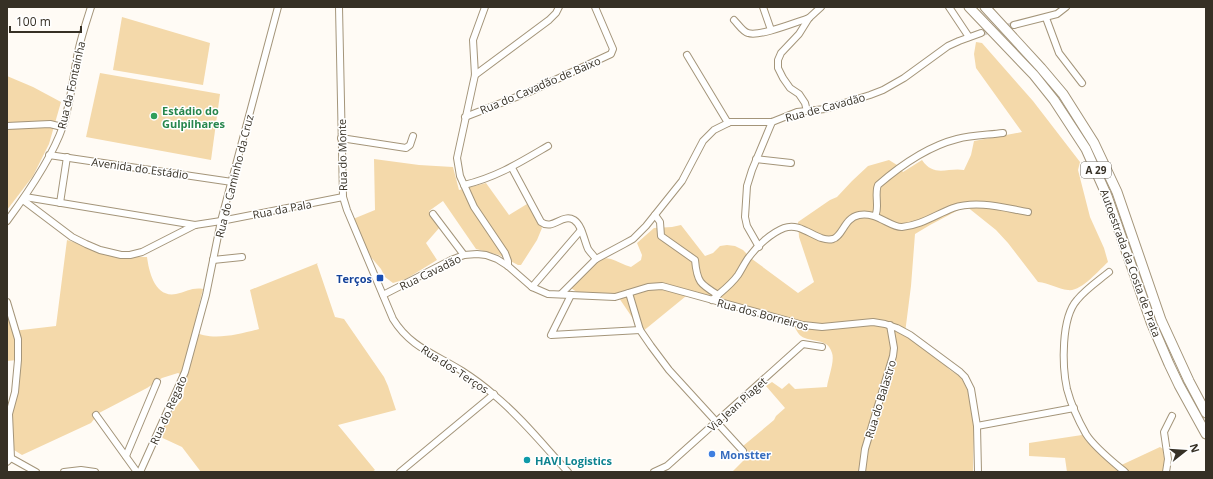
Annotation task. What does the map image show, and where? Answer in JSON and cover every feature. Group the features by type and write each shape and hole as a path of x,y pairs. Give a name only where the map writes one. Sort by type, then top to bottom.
{"highway":[{"name":"Autoestrada da Costa de Prata","path":"969,7 1034,75 1054,100 1086,148 1107,196 1166,357 1179,385 1206,434"},
{"name":"Autoestrada da Costa de Prata","path":"985,7 1063,94 1094,143 1117,192 1161,320 1189,381 1206,413"}],"street":[{"name":"Rua da Fontaínha","path":"7,221 24,198 49,155 62,127 70,97 78,55 91,7"},
{"name":"Rua do Caminho da Cruz","path":"192,346 206,295 221,222 278,7"},
{"name":"Rua do Monte","path":"339,7 343,197 347,210 383,295"},
{"path":"485,7 473,40 475,75 457,158 458,167 464,185 474,207 505,253 508,266"},
{"path":"475,75 549,20 556,13 559,7"},
{"name":"Rua do Cavadão de Baixo","path":"466,117 529,92 611,54 612,49 595,7"},
{"path":"763,7 771,30"},
{"path":"807,111 805,103 799,94 790,88 783,78 778,68 778,60 781,53 821,7"},
{"path":"949,7 969,37"},
{"path":"1014,25 1046,18 1056,14 1066,7"},
{"path":"734,20 747,33 771,30 810,18"},
{"path":"1046,18 1059,54 1082,84"},
{"name":"Rua de Cavadão","path":"561,294 596,259 633,239 643,229 682,181 703,141 714,130 728,123 772,122 798,112 832,107 883,90 904,78 948,46 982,33"},
{"path":"687,55 728,123"},
{"path":"759,247 747,226 745,217 747,186 756,159 772,122"},
{"path":"7,126 50,124 62,127"},
{"path":"875,216 878,212 876,190 878,185 931,148 959,138 1003,132"},
{"path":"341,138 406,148 410,145 413,136"},
{"path":"464,185 493,177 512,168 548,146"},
{"name":"Avenida do Estádio","path":"49,155 232,182"},
{"path":"60,202 67,157"},
{"path":"756,159 791,163"},
{"path":"512,168 541,222 546,225 564,219 572,219 577,222 588,249 596,259"},
{"name":"Rua da Pala","path":"195,225 221,222 343,197"},
{"path":"24,198 60,202 195,225"},
{"path":"24,198 79,241 100,250 121,255 130,255 142,252 195,225"},
{"path":"712,300 738,276 749,256 768,238 784,228 796,227 805,229 822,238 834,239 838,236 850,219 860,215 875,216 900,227 920,223 953,208 965,205 985,205 1028,212"},
{"path":"433,214 464,255"},
{"path":"655,215 660,222 661,236 695,260 699,281 705,287 718,295"},
{"path":"532,287 581,230"},
{"name":"Rua Cavadão","path":"383,295 464,255 478,254 497,259 508,266 532,287 548,294 615,297 629,293"},
{"path":"213,260 242,257"},
{"path":"1109,272 1076,300 1069,312 1066,327 1065,374 1067,388 1086,435 1106,456 1125,472"},
{"name":"Rua dos Borneiros","path":"629,293 648,287 662,286 803,326 822,327 873,322 890,325 904,332 928,347 965,377 971,389 977,426 978,472"},
{"path":"629,293 640,330 660,359 743,451"},
{"name":"Rua dos Terços","path":"383,295 393,319 400,330 408,338 494,394 516,415 568,472"},
{"path":"571,295 550,335 640,330"},
{"path":"7,302 18,339 16,392 9,414 9,460 36,472"},
{"name":"Rua do Balastro","path":"862,472 865,448 893,356 894,348 890,325"},
{"name":"Via Jean Piaget","path":"654,472 667,466 803,344 822,347"},
{"name":"Rua do Regato","path":"140,472 185,372 192,346"},
{"path":"126,456 157,382"},
{"path":"400,472 494,394"},
{"path":"977,426 1074,408"},
{"path":"96,415 137,472"},
{"path":"1166,472 1168,459 1164,432 1172,416"},
{"path":"64,472 81,470 95,472"}],"shaded area":[{"name":"Estádio do Gulpilhares","path":"122,17 210,43 203,85 113,70"},
{"path":"976,42 982,43 1033,101 1080,162 1078,170 1090,217 1104,248 1108,262 1084,284 1073,290 1068,290 1038,282 996,230 966,206 930,225 915,234 911,286 905,333 941,361 950,370 961,377 968,391 974,416 973,472 732,472 750,454 743,446 774,420 776,416 785,408 766,386 772,382 782,389 789,383 795,389 827,387 833,360 830,348 823,342 801,336 791,320 691,292 642,332 619,298 578,293 571,288 569,282 587,265 599,259 611,259 631,267 641,260 642,255 637,243 654,228 681,225 705,256 713,253 720,246 735,246 743,250 752,259 798,293 814,282 799,237 798,222 830,200 837,197 868,166 889,160 897,165 903,172 922,160 931,169 942,171 958,169 964,170 971,155 974,141 1022,132 976,68 974,54"},
{"name":"Estádio do Gulpilhares","path":"100,73 220,94 211,160 86,137"},
{"path":"7,76 33,87 61,102 49,144 33,176 7,210"},
{"path":"374,159 419,165 453,167 459,190 486,183 509,215 527,204 542,228 537,240 521,265 518,265 499,255 476,249 443,201 429,211 440,227 426,243 437,260 406,279 393,283 385,277 381,269 370,256 353,219 375,210"},
{"path":"67,240 121,257 147,257 149,270 154,283 163,292 176,294 190,290 203,289 193,331 208,336 217,337 259,329 250,290 318,263 317,264 335,317 344,319 384,377 396,410 338,425 375,470 372,472 201,472 182,447 154,434 183,398 186,377 178,373 162,378 147,388 99,413 91,423 22,455 14,450 9,432 18,360 7,361 7,314 13,331 56,326"},
{"path":"1082,435 1092,440 1115,468 1160,447 1163,449 1166,472 1067,472 1065,458 1029,456 1029,443"}],"tunnel":[{"path":"981,33 1014,25"}],"place":[{"name":"Estádio do Gulpilhares","path":"154,116"},
{"name":"Terços","path":"380,278"},
{"name":"Monstter","path":"712,454"},
{"name":"HAVI Logistics","path":"527,460"}]}
